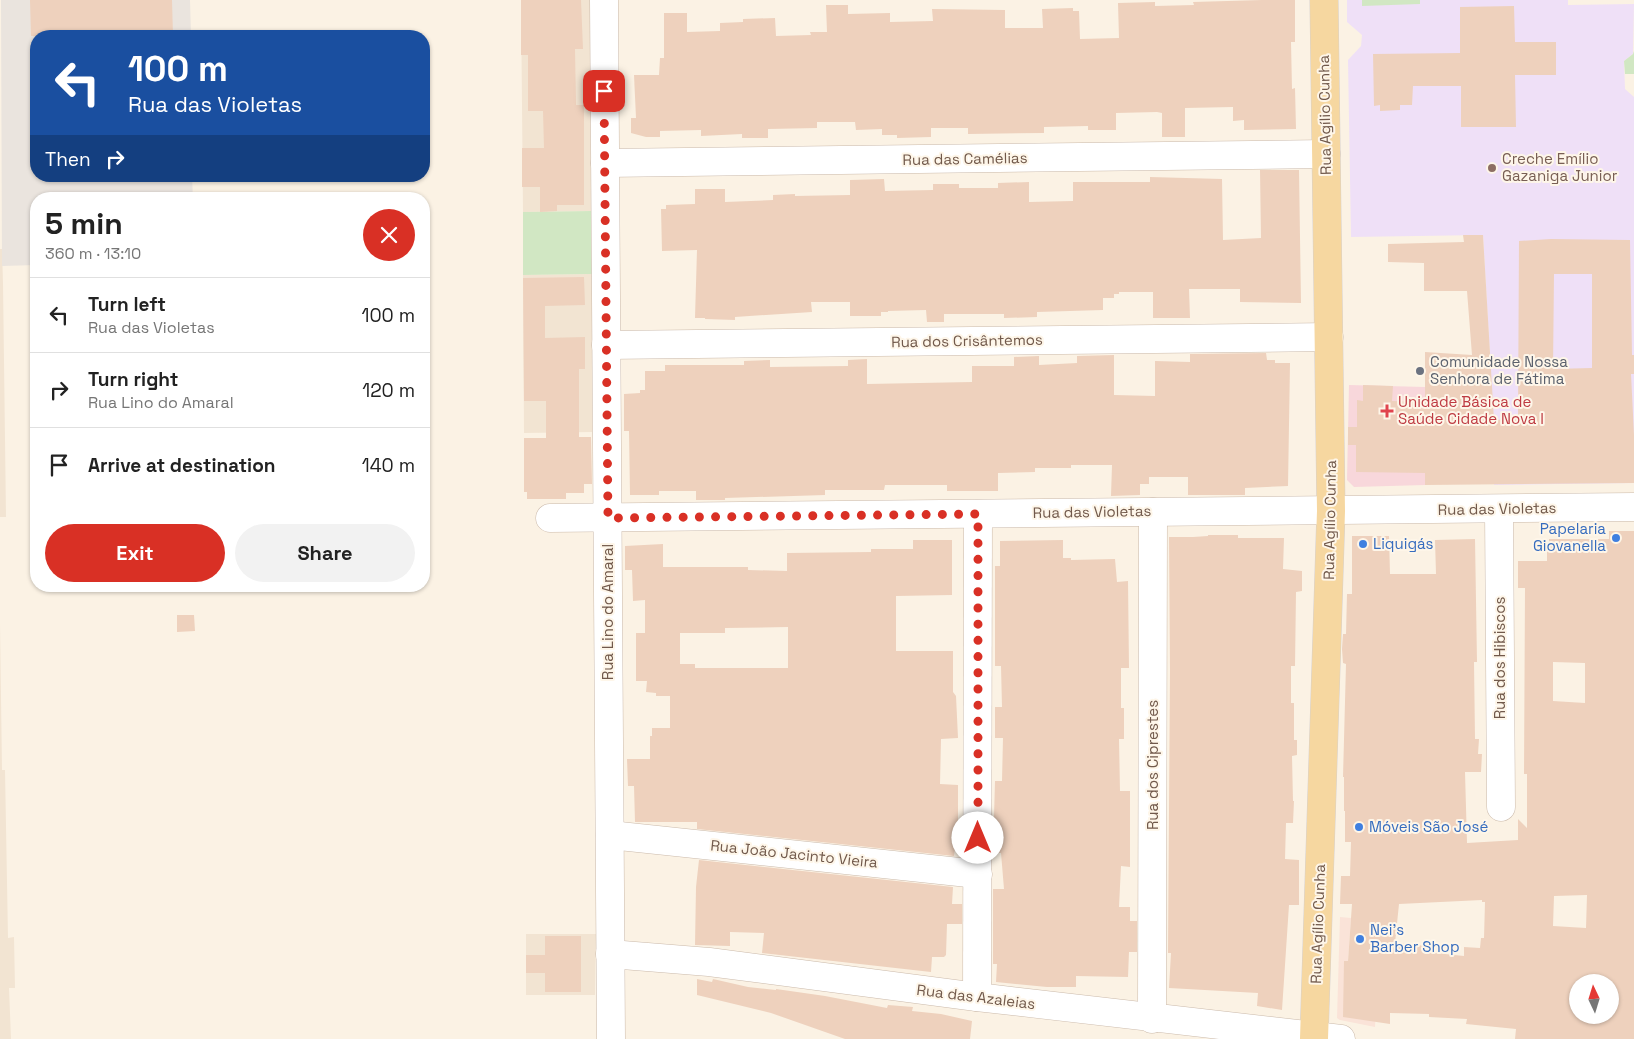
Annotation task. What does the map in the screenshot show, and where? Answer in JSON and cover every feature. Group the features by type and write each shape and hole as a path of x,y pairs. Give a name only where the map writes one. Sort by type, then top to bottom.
{"main road":[{"name":"Rua Agílio Cunha","path":"1314,1037 1331,511 1324,0"}],"street":[{"name":"Rua Lino do Amaral","path":"604,0 611,1039"},
{"name":"Rua das Camélias","path":"605,163 1326,154"},
{"name":"Rua dos Crisântemos","path":"606,345 1329,337"},
{"name":"Rua das Violetas","path":"550,518 1634,507"},
{"name":"Rua dos Hibiscos","path":"1499,509 1501,807"},
{"name":"Rua dos Ciprestes","path":"1152,1019 1153,512"},
{"path":"977,997 978,514"},
{"name":"Rua João Jacinto Vieira","path":"610,835 978,874"},
{"name":"Rua das Azaleias","path":"610,954 709,962 1152,1019 1341,1039"}],"shaded area":[{"path":"1,0 190,0 191,30 30,30 30,182 192,182 193,192 30,192 30,265 2,266"},
{"path":"521,0 590,0 591,211 523,212"},
{"name":"Creche Emílio Gazaniga Junior","path":"1347,0 1568,0 1568,5 1634,4 1633,54 1624,61 1625,89 1634,97 1634,483 1494,485 1493,409 1483,235 1351,237 1348,60 1361,46 1362,35 1347,22"},
{"path":"0,249 2,249 3,283 6,517 0,517"},
{"path":"592,274 592,432 524,433 523,275"},
{"name":"Unidade Básica de Saúde Cidade Nova I","path":"1349,385 1425,387 1425,485 1354,487 1347,480"},
{"path":"0,623 2,770 5,770 8,938 14,937 15,988 9,988 11,1039 0,1039"},
{"path":"1340,917 1351,918 1348,961 1378,964 1375,1027 1337,1018"},
{"path":"526,934 596,934 595,995 526,995"}],"green space":[{"path":"1362,0 1420,0 1420,4 1362,6"},
{"path":"1634,51 1634,74 1625,74 1624,61"},
{"path":"591,211 592,274 523,275 523,212"}],"building":[{"path":"30,0 172,0 173,30 31,30"},
{"path":"521,0 581,0 583,49 575,49 576,105 584,105 584,205 557,205 557,211 540,212 540,187 522,187 522,148 544,148 543,111 528,111 528,55 521,55"},
{"path":"1295,0 1295,42 1291,42 1292,89 1295,88 1296,129 1244,130 1244,120 1233,121 1233,107 1185,108 1185,137 1162,137 1162,113 1157,112 1116,113 1116,130 1088,130 1088,126 1044,127 1044,133 968,134 968,128 931,128 931,137 897,138 897,135 882,135 882,129 856,130 855,122 817,122 817,128 768,129 768,138 742,138 742,134 701,136 701,130 660,131 660,137 646,137 631,133 631,118 636,118 634,75 659,75 660,58 664,58 664,13 687,13 687,32 720,31 720,23 743,22 743,19 775,18 776,36 811,35 810,32 827,32 826,5 848,5 848,14 890,13 890,22 933,21 932,9 1005,10 1005,28 1043,28 1042,9 1073,8 1073,11 1079,11 1080,39 1119,38 1118,3 1155,2 1155,6 1194,5 1193,2"},
{"path":"1514,6 1515,42 1556,42 1556,75 1515,75 1516,127 1461,127 1461,86 1413,86 1412,105 1400,105 1400,110 1380,111 1380,105 1374,106 1373,54 1460,53 1460,7"},
{"path":"1260,170 1299,170 1301,303 1240,302 1240,289 1189,289 1190,318 1153,318 1153,292 1119,292 1119,294 1114,294 1114,298 1103,298 1103,310 1037,312 1037,317 1004,318 1004,314 944,314 944,322 927,322 926,310 888,311 881,312 881,316 850,316 850,302 811,302 812,312 735,317 735,320 705,319 695,318 697,250 662,251 661,209 666,209 666,205 695,204 695,189 725,189 725,202 773,200 773,195 850,195 850,180 884,179 885,191 933,190 933,184 959,184 959,188 998,188 998,183 1029,182 1029,202 1073,201 1073,182 1150,182 1150,177 1222,179 1223,240 1261,238"},
{"path":"1463,235 1483,235 1494,420 1518,419 1519,241 1551,239 1630,240 1632,355 1634,355 1634,374 1631,374 1634,483 1425,485 1425,473 1356,472 1356,445 1348,445 1348,427 1357,427 1357,400 1363,401 1363,385 1393,386 1392,401 1425,402 1425,352 1472,355 1467,291 1424,291 1424,263 1388,262 1388,244 1464,242","holes":["1554,274 1592,274 1592,368 1553,369"]},
{"path":"584,277 585,305 545,306 545,338 585,337 585,369 579,369 579,437 591,437 592,484 584,484 584,493 566,493 566,499 527,499 527,492 524,492 524,438 546,438 546,401 524,401 523,278"},
{"path":"1266,353 1267,360 1275,360 1275,363 1290,363 1288,486 1245,488 1245,495 1188,495 1188,477 1149,477 1149,484 1140,484 1140,495 1111,496 1112,465 1071,465 1071,468 1035,468 1035,472 998,473 998,491 947,491 947,485 885,485 884,490 825,490 825,495 725,498 725,500 696,500 696,491 659,491 659,495 630,495 629,431 624,431 624,394 640,393 640,390 645,390 645,371 665,371 665,365 744,365 744,361 770,360 770,367 848,366 848,360 867,359 867,384 972,382 972,366 1014,366 1014,357 1039,356 1039,365 1077,363 1077,356 1114,355 1114,395 1155,396 1155,361 1190,362 1190,354"},
{"path":"1609,531 1634,531 1634,1039 1515,1039 1516,1029 1466,1024 1467,1019 1429,1017 1429,1014 1390,1013 1390,1024 1343,1017 1344,961 1348,961 1352,904 1340,904 1341,876 1350,876 1351,842 1345,842 1343,777 1346,664 1343,663 1342,649 1343,634 1346,634 1347,594 1352,594 1352,536 1389,536 1390,574 1436,574 1435,540 1475,539 1477,662 1474,662 1475,739 1479,739 1478,754 1482,754 1481,772 1465,772 1467,843 1518,840 1518,819 1527,828 1527,774 1524,774 1525,588 1518,588 1518,561 1547,561 1549,539 1609,539","holes":["1553,662 1585,663 1585,703 1553,701","1587,895 1586,928 1553,926 1554,896","1482,900 1482,902 1485,902 1484,938 1481,938 1480,948 1464,947 1464,956 1426,952 1427,946 1395,943 1399,904"]},
{"path":"1238,535 1238,538 1284,538 1283,569 1302,571 1302,591 1296,592 1295,666 1291,666 1294,740 1297,740 1297,755 1292,756 1293,823 1286,823 1285,859 1299,860 1299,905 1289,905 1282,1010 1257,1006 1258,993 1169,988 1171,953 1168,953 1169,537"},
{"path":"913,540 952,540 952,595 896,596 896,651 953,651 953,692 956,696 958,738 941,739 940,784 958,785 958,824 954,856 697,829 697,822 635,822 634,786 628,786 627,759 650,759 652,728 670,728 670,696 656,696 656,693 646,692 647,681 636,681 636,633 645,633 645,600 633,601 632,570 625,570 625,546 663,544 663,567 748,567 748,570 787,571 787,553 871,552 871,549 913,549","holes":["788,627 788,668 695,668 695,664 680,664 680,633 725,633 725,628"]},
{"path":"1063,540 1063,558 1071,558 1071,560 1115,559 1117,582 1128,581 1129,668 1121,668 1121,708 1124,708 1124,739 1119,739 1120,791 1130,791 1130,867 1121,866 1119,907 1130,907 1130,921 1137,921 1137,952 1129,952 1128,977 1076,976 1076,987 1047,987 996,982 997,964 993,964 993,889 1004,889 1001,853 993,853 995,781 1002,781 1003,738 995,738 995,707 1002,707 1001,666 995,666 995,566 1000,566 1000,541"},
{"path":"177,615 194,615 195,631 177,632"},
{"path":"699,860 953,887 952,904 962,904 962,924 947,924 946,955 944,957 932,957 931,972 762,953 764,933 730,932 730,946 695,945 696,887"},
{"path":"545,936 581,936 581,992 545,992 545,973 526,973 526,955 545,955"},
{"path":"697,979 712,982 713,979 748,987 825,996 887,1008 888,1005 913,1007 912,1011 941,1014 972,1021 970,1039 845,1039 771,1013 697,995"}],"place":[{"name":"Creche Emílio Gazaniga Junior","path":"1492,168"},
{"name":"Comunidade Nossa Senhora de Fátima","path":"1420,371"},
{"name":"Unidade Básica de Saúde Cidade Nova I","path":"1387,411"},
{"name":"Papelaria Giovanella","path":"1616,538"},
{"name":"Liquigás","path":"1363,544"},
{"name":"Móveis São José","path":"1359,827"},
{"name":"Nei's Barber Shop","path":"1360,939"}],"route":[{"path":"604,91 608,518 978,514 978,838"}]}
